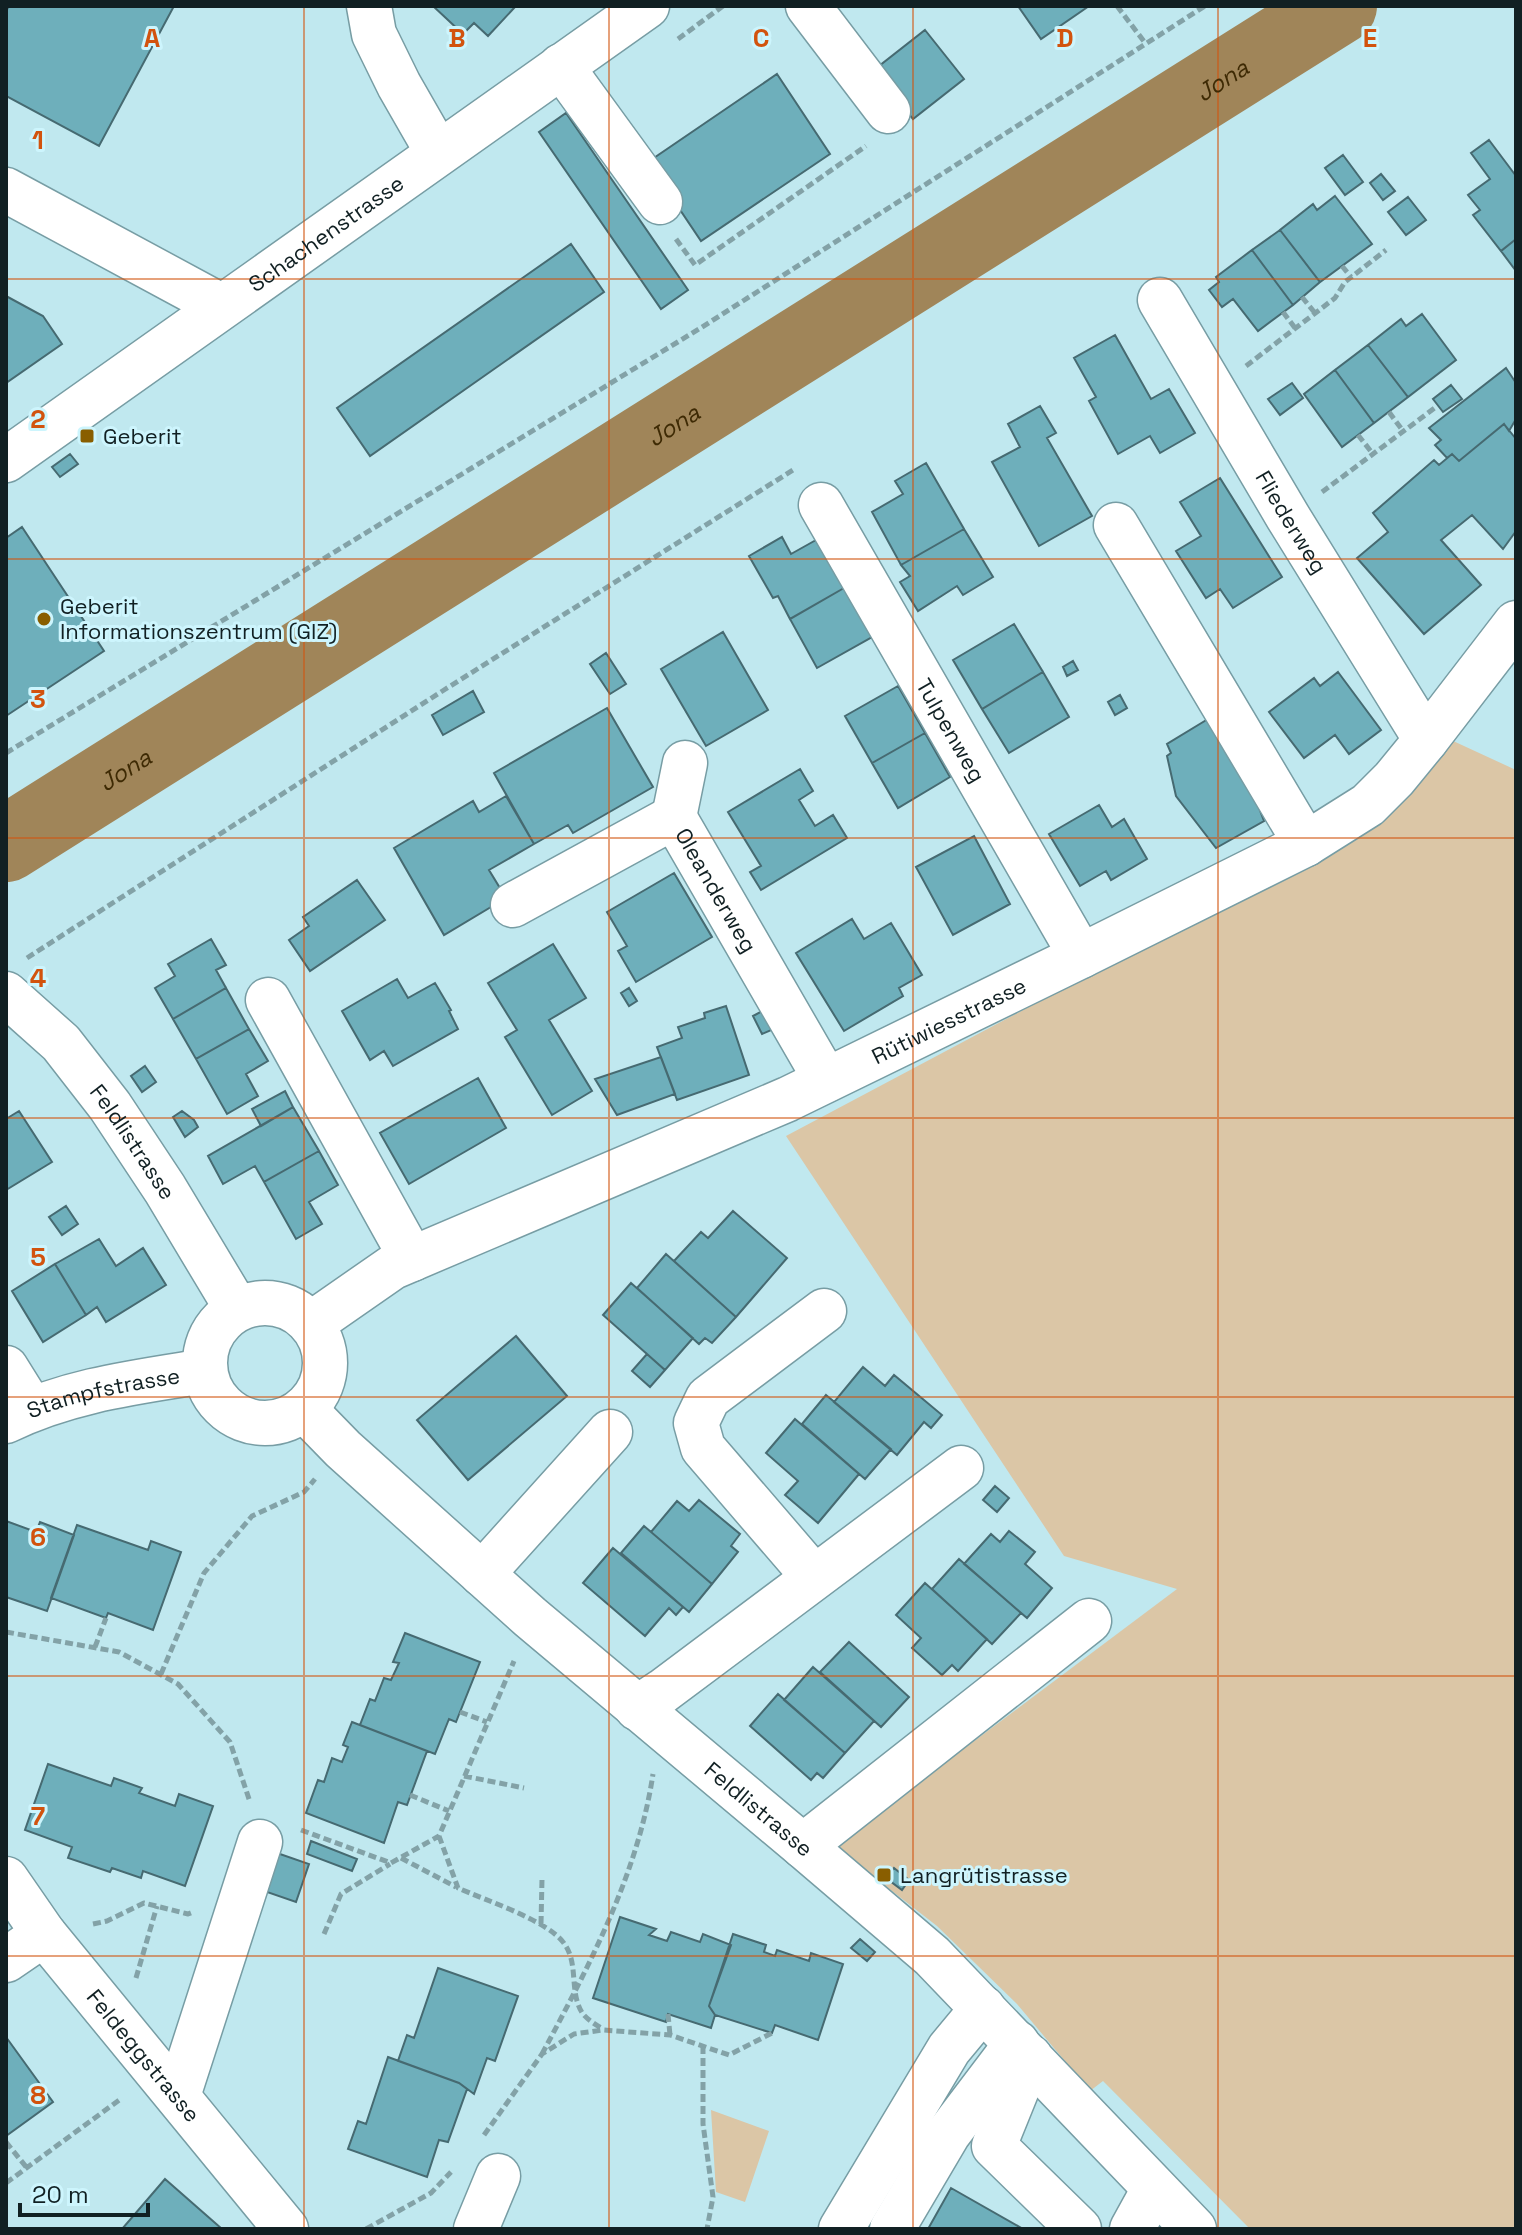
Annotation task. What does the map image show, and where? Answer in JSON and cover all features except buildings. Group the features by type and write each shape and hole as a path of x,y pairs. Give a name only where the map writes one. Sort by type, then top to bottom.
{"street":[{"path":"369,6 374,34 438,153"},
{"name":"Schachenstrasse","path":"6,460 647,6"},
{"path":"808,6 879,123"},
{"path":"561,66 660,202"},
{"path":"6,190 221,306"},
{"name":"Fliederweg","path":"1160,300 1288,517 1426,740"},
{"name":"Tulpenweg","path":"821,505 1081,956"},
{"path":"1116,525 1306,844"},
{"name":"Rütiwiesstrasse","path":"311,1324 393,1267 788,1099 1306,844 1368,805 1394,779 1516,623"},
{"path":"674,817 685,763"},
{"name":"Oleanderweg","path":"513,905 674,817 826,1080"},
{"name":"Feldlistrasse","path":"16,976 61,1043 110,1106 165,1189 237,1309"},
{"path":"268,1000 412,1259"},
{"path":"257,1303 277,1304 295,1311 311,1324 320,1340 325,1359 323,1378 304,1409 286,1419 264,1423 243,1419 225,1409 212,1392 205,1371 205,1353 211,1335 223,1320 237,1309 257,1303"},
{"path":"814,1577 703,1448 696,1423 708,1398 824,1311"},
{"path":"6,1368 19,1414"},
{"name":"Stampfstrasse","path":"19,1414 97,1388 205,1371"},
{"name":"Feldlistrasse","path":"304,1409 343,1449 530,1617 932,1956 1194,2229"},
{"path":"482,1574 610,1432"},
{"path":"637,1708 961,1468"},
{"path":"803,1846 1089,1621"},
{"path":"168,2084 269,1828"},
{"name":"Feldeggstrasse","path":"6,1879 44,1934 286,2229"},
{"path":"6,1960 44,1934"},
{"path":"841,2229 949,2049 983,2008"},
{"path":"892,2229 948,2134 1023,2050"},
{"path":"1023,2050 994,2146 1079,2229"},
{"path":"476,2229 479,2160"},
{"path":"1132,2229 1154,2189"}],"path":[{"path":"1117,6 1146,44"},
{"path":"6,753 699,329 1205,6"},
{"path":"660,202 662,220 695,265 867,146 879,123"},
{"path":"1214,392 1335,298 1345,282 1386,250"},
{"path":"1342,266 1351,277"},
{"path":"1302,297 1315,313"},
{"path":"1283,312 1295,328"},
{"path":"1288,517 1436,407"},
{"path":"1389,412 1403,431"},
{"path":"1358,435 1373,454"},
{"path":"16,976 792,469 821,505"},
{"path":"161,1674 204,1573 252,1516 304,1492 320,1475"},
{"path":"324,1934 341,1894 439,1836 520,1648 530,1617"},
{"path":"95,1647 106,1618"},
{"path":"6,1632 119,1652 178,1684 230,1742 269,1828 391,1863"},
{"path":"460,1712 487,1722"},
{"path":"366,2229 431,2193 479,2160 573,1995 630,1869 643,1828 655,1761"},
{"path":"464,1776 524,1788"},
{"path":"410,1795 449,1811"},
{"path":"439,1836 458,1888"},
{"path":"400,1858 458,1888 541,1924 563,1942 573,1965 573,1995 584,2016 603,2030"},
{"path":"541,1924 542,1879"},
{"path":"44,1934 107,1921 144,1903 188,1914 199,1910"},
{"path":"121,2030 157,1906"},
{"path":"668,2014 670,2035"},
{"path":"542,2054 574,2034 603,2030 670,2035 729,2055 772,2033"},
{"path":"703,2046 703,2124 713,2197 707,2229"},
{"path":"6,2183 168,2084"},
{"path":"6,2142 27,2168"}],"shaded area":[{"path":"1451,740 1516,770 1516,2229 1250,2229 1103,2081 1090,2091 1017,2004 937,1926 834,1846 1177,1589 1064,1556 786,1136 1360,831"},
{"path":"711,2110 769,2131 745,2202 716,2192"}],"waterway":[{"name":"Jona","path":"6,844 1339,6"}],"place":[{"name":"Geberit","path":"87,436"},
{"name":"Geberit Informationszentrum (GIZ)","path":"44,619"},
{"name":"Langrütistrasse","path":"884,1875"}]}
